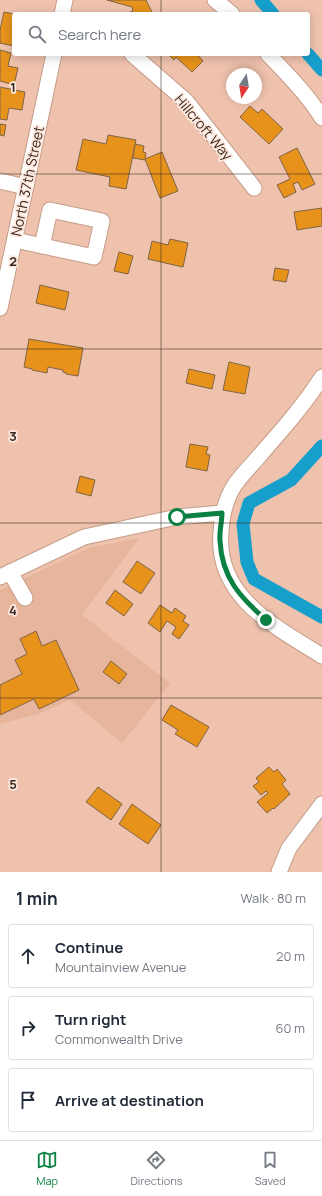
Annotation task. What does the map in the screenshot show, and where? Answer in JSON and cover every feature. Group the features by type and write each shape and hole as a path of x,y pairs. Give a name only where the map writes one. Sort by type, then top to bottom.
{"street":[{"path":"62,12 65,0"},
{"path":"215,0 230,12"},
{"name":"North 37th Street","path":"0,308 54,56"},
{"name":"Hillcroft Way","path":"134,56 187,102 254,188"},
{"path":"270,56 316,108 322,118"},
{"path":"0,181 26,187"},
{"path":"15,240 42,246"},
{"path":"322,377 307,399 234,486 222,513 220,541 223,564 234,587 247,604 266,620 322,656"},
{"path":"25,598 5,574 84,537 177,517 222,513"},
{"path":"279,872 289,848 322,804"}],"shaded area":[{"path":"139,538 82,615 170,683 122,743 70,700 38,714 0,724 0,590 88,548"}],"building":[{"path":"107,0 146,0 152,12 130,12 133,11 132,7"},
{"path":"4,12 12,14 12,46 0,43 0,30"},
{"path":"0,50 11,53 8,66 18,68 14,85 0,81"},
{"path":"170,56 199,56 203,61 192,72 176,57 174,60"},
{"path":"0,87 25,92 22,110 9,108 7,120 0,119"},
{"path":"250,106 258,113 262,109 283,129 269,144 240,117"},
{"path":"0,124 6,125 4,136 0,135"},
{"path":"108,135 136,140 126,189 109,186 110,177 76,170 83,139 106,144"},
{"path":"135,144 144,146 143,152 146,153 145,160 133,158"},
{"path":"297,148 315,184 302,190 298,182 293,184 296,192 284,198 277,185 290,179 279,157"},
{"path":"162,152 178,191 160,198 145,159"},
{"path":"322,208 322,226 297,230 294,212"},
{"path":"170,239 188,243 183,267 148,259 152,241 168,245"},
{"path":"119,252 133,256 128,274 114,271"},
{"path":"275,268 289,270 286,282 273,280"},
{"path":"40,285 69,292 65,310 36,303"},
{"path":"29,339 83,348 78,376 66,374 63,370 48,367 47,373 24,367"},
{"path":"229,362 250,367 245,394 223,390"},
{"path":"189,369 215,375 212,389 186,383"},
{"path":"190,444 208,447 206,454 210,455 207,471 186,467"},
{"path":"80,476 95,480 91,496 76,492"},
{"path":"137,561 155,573 141,594 123,582"},
{"path":"115,590 133,604 124,616 106,603"},
{"path":"160,605 172,613 175,608 186,616 183,621 189,625 179,639 172,634 176,627 167,621 160,632 148,623"},
{"path":"36,631 42,646 56,640 79,690 39,709 34,699 0,715 0,685 22,674 15,660 27,654 20,639"},
{"path":"111,661 127,674 119,684 103,672"},
{"path":"171,705 209,727 197,747 175,734 178,730 162,720"},
{"path":"269,767 274,772 277,769 286,780 282,784 290,794 274,809 273,808 267,813 257,802 268,793 266,791 261,795 253,786 259,782 256,778"},
{"path":"98,787 122,804 111,820 86,802"},
{"path":"132,804 161,825 148,844 119,824"}],"waterway":[{"path":"261,0 271,12"},
{"path":"310,56 322,70"},
{"path":"322,446 291,480 249,503 243,524 247,562 254,579 322,617"}],"route":[{"path":"177,517 222,513 220,541 223,564 234,587 247,604 266,620"}]}
